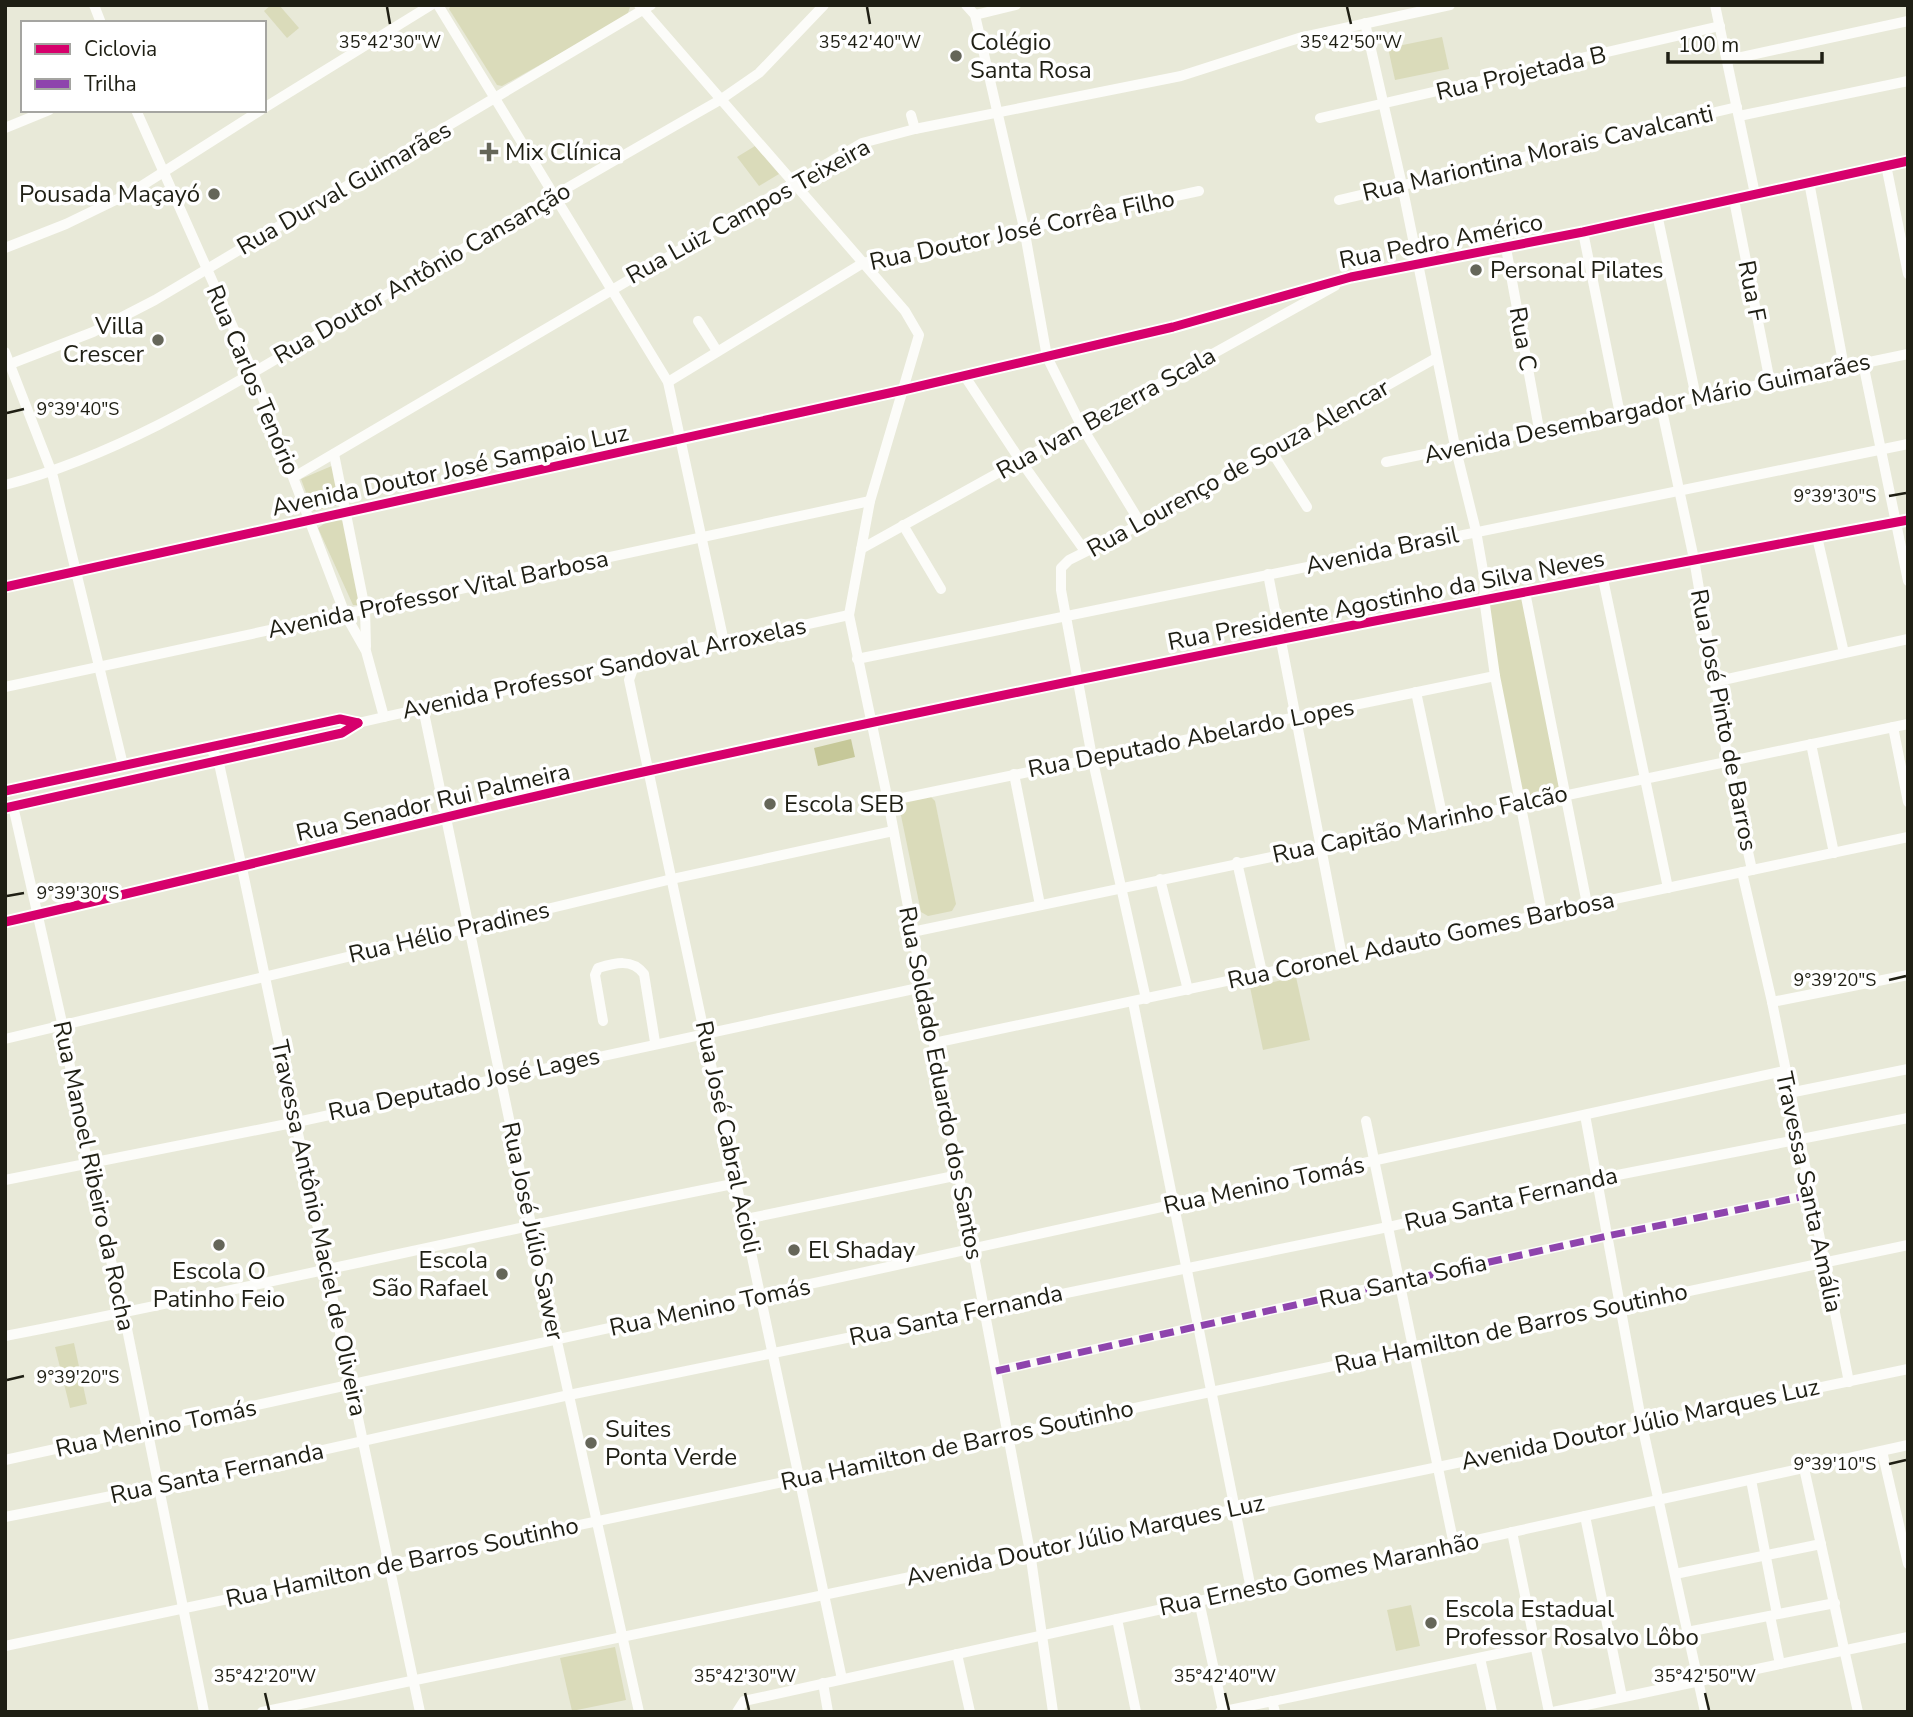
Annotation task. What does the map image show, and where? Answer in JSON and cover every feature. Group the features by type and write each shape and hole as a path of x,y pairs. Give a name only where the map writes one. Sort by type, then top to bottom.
{"street":[{"path":"266,107 431,5"},
{"path":"438,5 668,382 724,642"},
{"name":"Rua Doutor Antônio Cansanção","path":"5,485 52,473 120,445 253,372 720,100 759,73 824,5"},
{"path":"967,5 975,15 1024,228 1047,357 1082,427 1141,524"},
{"path":"975,15 1016,5"},
{"name":"Rua Luiz Campos Teixeira","path":"294,477 611,288 862,143 915,129 1181,76 1299,38 1450,5"},
{"path":"1715,5 1755,194"},
{"path":"645,7 720,100 863,263"},
{"name":"Rua Durval Guimarães","path":"8,366 93,332 205,269 494,100 645,7"},
{"path":"1728,60 1908,21"},
{"path":"1365,23 1402,185 1455,446 1476,531 1485,582 1484,598 1495,676 1542,913"},
{"name":"Rua Projetada B","path":"1321,118 1720,26"},
{"name":"Rua Mariontina Morais Cavalcanti","path":"1339,200 1738,112 1908,81"},
{"path":"5,128 43,112"},
{"name":"Rua Carlos Tenório","path":"137,112 253,372 345,614 366,651 384,716"},
{"path":"5,248 88,214 132,192 258,112"},
{"path":"911,115 915,129"},
{"name":"Rua Pedro Américo","path":"903,390 1173,327 1351,277 1583,232 1908,161"},
{"path":"1886,165 1908,274"},
{"path":"1809,182 1844,367"},
{"name":"Rua Doutor José Corrêa Filho","path":"668,382 863,263 1199,191"},
{"name":"Rua F","path":"1734,200 1770,382"},
{"path":"1657,214 1696,397"},
{"path":"1583,232 1620,414"},
{"name":"Rua C","path":"1506,248 1539,429"},
{"name":"Rua Soldado Eduardo dos Santos","path":"863,263 905,311 919,335 870,501 849,615 856,659 888,801 1030,1552 1044,1635 1045,1674 1053,1712"},
{"name":"Rua Ivan Bezerra Scala","path":"861,549 1351,277"},
{"path":"698,321 717,351"},
{"path":"5,352 8,366 52,473 123,765"},
{"name":"Avenida Desembargador Mário Guimarães","path":"1386,462 1908,354"},
{"name":"Rua Lourenço de Souza Alencar","path":"1066,617 1061,590 1061,568 1085,551 1141,524 1272,452 1436,358"},
{"path":"1863,363 1908,581"},
{"path":"964,375 1085,551"},
{"name":"Avenida Doutor José Sampaio Luz","path":"5,587 903,390"},
{"name":"Rua José Pinto de Barros","path":"1661,406 1694,559 1772,1002"},
{"name":"Avenida Brasil","path":"856,659 1908,444"},
{"path":"1272,452 1307,507"},
{"name":"Rua Carlos Tenório","path":"334,454 365,609 366,651"},
{"name":"Avenida Professor Vital Barbosa","path":"5,687 870,501"},
{"name":"Rua Presidente Agostinho da Silva Neves","path":"872,723 1484,598 1603,579 1694,559 1908,520"},
{"path":"903,525 941,589"},
{"path":"1817,537 1844,653"},
{"path":"1268,574 1342,956"},
{"path":"1603,579 1668,888"},
{"path":"1525,592 1587,904"},
{"name":"Avenida Professor Sandoval Arroxelas","path":"9,807 342,733 358,723 384,716 849,615"},
{"path":"1066,617 1093,757 1146,999"},
{"path":"1714,682 1908,639"},
{"path":"608,667 620,670 629,680 634,666 641,660"},
{"name":"Rua Deputado Abelardo Lopes","path":"888,801 1495,676"},
{"name":"Rua José Cabral Acioli","path":"629,680 706,1031 842,1679"},
{"path":"1416,692 1443,819"},
{"name":"Rua José Júlio Sawer","path":"423,708 531,1224 639,1712"},
{"name":"Avenida Professor Sandoval Arroxelas","path":"5,791 340,719 358,723"},
{"name":"Rua Senador Rui Palmeira","path":"5,922 648,770 872,723"},
{"name":"Rua Capitão Marinho Falcão","path":"912,932 1123,889 1320,844 1908,724"},
{"path":"1893,727 1908,802"},
{"path":"1811,744 1834,853"},
{"name":"Travessa Antônio Maciel de Oliveira","path":"209,747 218,760 242,868 329,1269 420,1712"},
{"path":"1014,774 1040,905"},
{"name":"Rua Manoel Ribeiro da Rocha","path":"9,807 63,1027 87,1162 124,1314 181,1609 204,1712"},
{"name":"Rua Hélio Pradines","path":"5,1039 468,927 893,831"},
{"name":"Rua Coronel Adauto Gomes Barbosa","path":"934,1043 1908,837"},
{"path":"1237,862 1262,972"},
{"path":"1160,879 1188,990"},
{"path":"916,949 919,940 933,927"},
{"path":"903,991 912,985 916,973 912,932"},
{"path":"603,1021 595,975 598,968 621,961 639,967 644,974 654,1042"},
{"path":"1772,1002 1908,975"},
{"name":"Rua Deputado José Lages","path":"5,1180 297,1122 654,1042 923,987"},
{"path":"1133,1002 1251,1590"},
{"name":"Travessa Santa Amália","path":"1772,1002 1849,1382"},
{"path":"1789,1093 1908,1069"},
{"name":"Rua Menino Tomás","path":"5,1460 1784,1071"},
{"path":"1585,1115 1642,1425 1705,1712"},
{"name":"Rua Santa Fernanda","path":"5,1517 157,1487 569,1395 1388,1227 1597,1179 1908,1118"},
{"path":"1366,1121 1454,1545"},
{"path":"746,1219 959,1175"},
{"path":"5,1336 124,1314 531,1224 738,1183"},
{"name":"Rua Santa Sofia","path":"996,1371 1607,1236 1811,1195"},
{"name":"Rua Hamilton de Barros Soutinho","path":"5,1646 1908,1245"},
{"name":"Avenida Doutor Júlio Marques Luz","path":"262,1712 1908,1369"},
{"name":"Rua Ernesto Gomes Maranhão","path":"737,1712 745,1706 842,1679 1908,1445"},
{"path":"1882,1451 1908,1564"},
{"path":"1804,1468 1858,1712"},
{"path":"1751,1480 1765,1555 1780,1664"},
{"path":"1585,1516 1622,1697"},
{"path":"1512,1532 1551,1712 1908,1637"},
{"path":"1675,1574 1821,1544"},
{"path":"1199,1601 1222,1711 1273,1706 1535,1646"},
{"path":"1687,1632 1835,1603"},
{"path":"1117,1619 1136,1712"},
{"path":"957,1654 970,1712"},
{"path":"1480,1658 1492,1712"},
{"path":"823,1684 828,1712"}],"shaded area":[{"path":"271,5 279,5 299,28 287,38 264,11"},
{"path":"451,5 630,7 627,16 502,86 497,85 449,9"},
{"path":"1442,37 1449,69 1395,80 1388,48"},
{"path":"755,146 779,174 759,186 737,157"},
{"path":"334,465 342,504 313,511 301,479"},
{"path":"331,519 345,521 360,605 353,605 318,528"},
{"path":"1525,592 1567,794 1521,805 1484,598"},
{"path":"851,739 855,757 818,766 814,748"},
{"path":"929,795 935,801 956,904 952,911 928,916 921,912 899,806 905,800"},
{"path":"1296,977 1310,1040 1263,1050 1250,987"},
{"path":"74,1343 87,1404 70,1408 55,1347"},
{"path":"1411,1605 1420,1646 1396,1651 1387,1610"},
{"path":"615,1647 626,1700 572,1711 560,1658"}],"marked path":[{"path":"996,1371 1607,1236 1811,1195"}],"cycle path":[{"path":"5,587 903,390 1173,327 1351,277 1583,232 1908,161"},
{"path":"5,922 490,807 808,736 1279,640 1908,520"},
{"path":"5,791 340,719 358,723"},
{"path":"5,808 342,733 358,723"}],"place":[{"name":"Colégio Santa Rosa","path":"956,56"},
{"name":"Mix Clínica","path":"489,152"},
{"name":"Pousada Maçayó","path":"214,194"},
{"name":"Personal Pilates","path":"1476,270"},
{"name":"Villa Crescer","path":"158,340"},
{"name":"Escola SEB","path":"770,804"},
{"name":"Escola O Patinho Feio","path":"219,1245"},
{"name":"El Shaday","path":"794,1250"},
{"name":"Escola São Rafael","path":"502,1274"},
{"name":"Suites Ponta Verde","path":"591,1443"},
{"name":"Escola Estadual Professor Rosalvo Lôbo","path":"1431,1623"}]}
